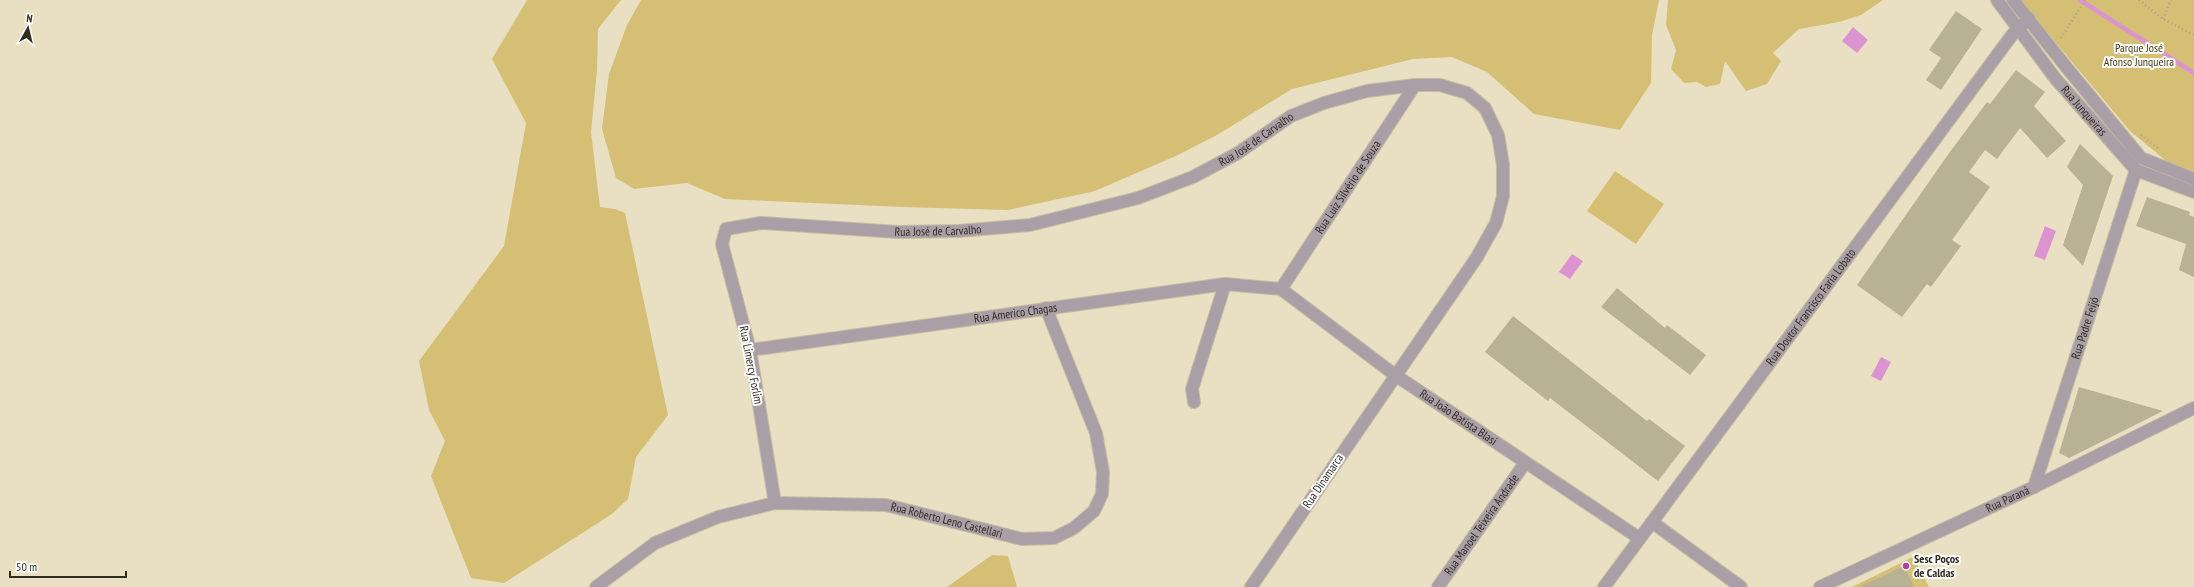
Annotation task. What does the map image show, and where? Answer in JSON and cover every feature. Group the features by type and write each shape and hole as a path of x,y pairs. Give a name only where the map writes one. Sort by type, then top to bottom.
{"street":[{"name":"Rua Junqueiras","path":"1997,0 2055,78 2136,170 2194,192"},
{"name":"Rua Junqueiras","path":"2013,0 2029,18 2056,43 2066,68 2141,158 2194,179"},
{"name":"Rua Doutor Francisco Faria Lobato","path":"1604,587 2018,27 2029,18"},
{"name":"Rua José de Carvalho","path":"726,229 761,222 898,232 959,231 1030,224 1138,198 1193,177 1238,153 1291,116 1324,103 1366,91 1415,85 1440,85 1467,93 1485,108 1498,135 1504,166 1503,196 1496,223 1477,257 1395,375"},
{"name":"Rua Luiz Silvério de Souza","path":"1281,290 1415,85"},
{"name":"Rua Padre Feijó","path":"2034,487 2136,170"},
{"name":"Rua Limercy Forlim","path":"726,229 722,244 750,350 775,503"},
{"path":"1194,402 1192,389 1225,284"},
{"name":"Rua Americo Chagas","path":"750,350 1225,284 1281,290"},
{"name":"Rua João Batista Blasi","path":"1281,290 1395,375 1639,538"},
{"name":"Rua Roberto Leno Castellari","path":"596,587 655,543 718,517 775,503 886,505 1022,539 1054,538 1074,528 1094,511 1102,494 1103,472 1096,433 1046,308"},
{"name":"Rua Dinamarca","path":"1251,587 1395,375"},
{"name":"Rua Paraná","path":"1820,587 2034,487 2194,408"},
{"name":"Rua Manoel Teixeira Andrade","path":"1438,587 1525,463"},
{"path":"1652,522 1741,587"}],"path":[{"path":"2056,43 2075,17 2085,0"},
{"path":"2139,0 2163,19 2194,35"},
{"path":"2163,19 2171,0"},
{"path":"2056,34 2056,43"},
{"path":"2056,43 2065,45"},
{"path":"2139,133 2161,151"}],"green space":[{"path":"527,0 621,0 598,29 597,70 591,132 600,207 615,209 625,213 668,415 636,457 628,499 612,514 504,583 471,578 431,476 445,441 429,410 419,361 504,246 526,123 492,59"},
{"path":"641,0 1659,0 1652,35 1651,83 1620,130 1534,114 1487,72 1452,57 1413,59 1292,89 1217,135 1178,155 1095,191 1008,210 725,199 687,183 634,189 616,178 602,129 609,74 627,25"},
{"path":"1668,0 1883,0 1861,15 1839,22 1799,29 1773,53 1781,61 1767,84 1746,91 1725,61 1720,84 1706,87 1697,82 1684,83 1671,69 1676,50 1666,25"},
{"name":"Parque José Afonso Junqueira","path":"2020,0 2194,0 2194,173 2170,164 2130,131"},
{"path":"1615,171 1664,204 1636,244 1587,211"},
{"path":"992,555 1008,556 1017,587 947,587"},
{"name":"Sesc Poços de Caldas","path":"1913,557 1929,587 1852,587"}],"shaded area":[{"path":"1853,27 1868,40 1857,53 1842,41"},
{"path":"2045,226 2056,231 2045,260 2034,256"},
{"path":"1572,254 1583,261 1570,279 1559,272"},
{"path":"1881,357 1891,362 1881,381 1871,376"}],"building":[{"path":"1956,11 1982,29 1941,90 1926,80 1941,58 1929,50"},
{"path":"2016,70 2045,92 2034,106 2066,141 2047,158 2020,128 1997,159 1985,150 1969,172 1990,187 1952,240 1961,246 1931,287 1927,284 1902,317 1857,285 1947,156 1987,102 1990,104"},
{"path":"2080,144 2113,176 2083,266 2063,245 2083,185 2067,167"},
{"path":"2147,197 2190,212 2189,215 2194,217 2194,277 2179,270 2186,244 2136,226"},
{"path":"1617,288 1665,328 1667,325 1706,355 1690,375 1601,307"},
{"path":"1513,316 1647,421 1649,419 1685,446 1658,481 1550,398 1548,401 1485,352"},
{"path":"2079,387 2163,411 2069,458 2059,453"},
{"path":"1904,566 1914,587 1859,587"}],"waterway":[{"path":"2080,0 2194,73"}],"place":[{"name":"Sesc Poços de Caldas","path":"1906,566"}]}
